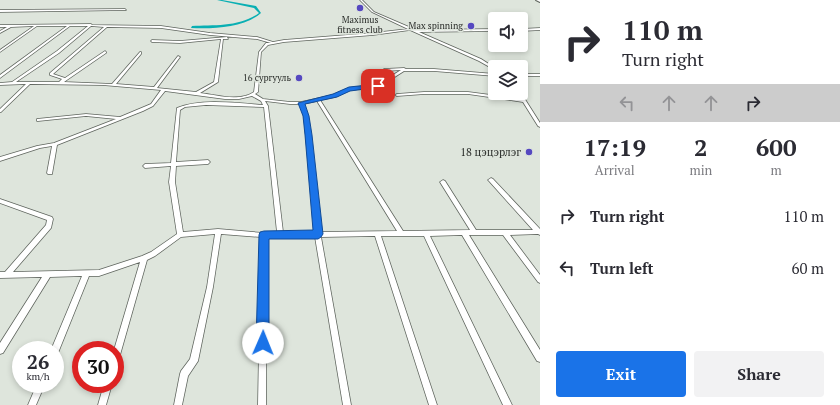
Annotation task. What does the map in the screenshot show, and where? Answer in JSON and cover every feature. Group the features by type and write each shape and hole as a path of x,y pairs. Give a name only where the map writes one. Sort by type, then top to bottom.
{"street":[{"path":"361,0 372,12 488,65"},
{"path":"0,11 125,10"},
{"path":"0,32 11,25"},
{"path":"0,51 38,25"},
{"path":"0,77 70,25"},
{"path":"0,26 91,25 161,27 231,37 257,38 272,42 373,34 410,29"},
{"path":"12,83 58,52 91,25"},
{"path":"60,83 64,79 51,74 106,26"},
{"path":"528,30 540,29"},
{"path":"415,31 488,30"},
{"path":"152,41 180,42 231,37"},
{"path":"197,93 216,82 222,39"},
{"path":"253,95 256,92 260,52 263,47 272,42"},
{"path":"60,83 106,52"},
{"path":"113,85 140,54"},
{"path":"155,88 178,57"},
{"path":"383,83 383,71 387,68 488,75"},
{"path":"0,83 113,85 237,97 253,95 262,100 301,103 334,96 349,89 378,86 391,76 403,70 418,70"},
{"path":"528,75 540,75"},
{"path":"0,112 29,83"},
{"path":"0,159 39,147 56,144 152,105 164,89"},
{"path":"397,95 424,93 468,93 524,101 540,126"},
{"path":"262,100 266,106 280,235"},
{"path":"318,100 402,234"},
{"path":"301,103 306,116 309,135 318,234 347,405"},
{"path":"180,235 173,194 173,164 178,109 208,104 266,106"},
{"path":"38,120 86,115 121,118"},
{"path":"50,173 56,144"},
{"path":"145,166 208,162"},
{"path":"491,180 540,233"},
{"path":"443,182 475,233"},
{"path":"0,201 50,219 49,226 4,274"},
{"path":"178,405 184,374 194,361 210,287 218,231"},
{"path":"4,274 86,275 98,273 153,254 180,235 218,231 264,235 540,233"},
{"path":"464,233 540,358"},
{"path":"505,233 540,280"},
{"path":"377,234 433,405"},
{"path":"426,234 508,405"},
{"path":"262,405 264,235"},
{"path":"120,341 144,258"},
{"path":"0,350 48,274"},
{"path":"59,341 86,275"},
{"path":"32,405 37,393"},
{"path":"102,405 105,393"}],"waterway":[{"path":"192,27 237,24 254,18 260,13 255,7 218,0"}],"place":[{"name":"Maximus fitness club","path":"360,8"},
{"name":"Max spinning","path":"471,26"},
{"name":"16 сургууль","path":"299,78"},
{"name":"18 цэцэрлэг","path":"529,152"}],"route":[{"path":"263,343 264,235 318,234 309,135 306,116 301,103 334,96 349,89 378,86"}]}
